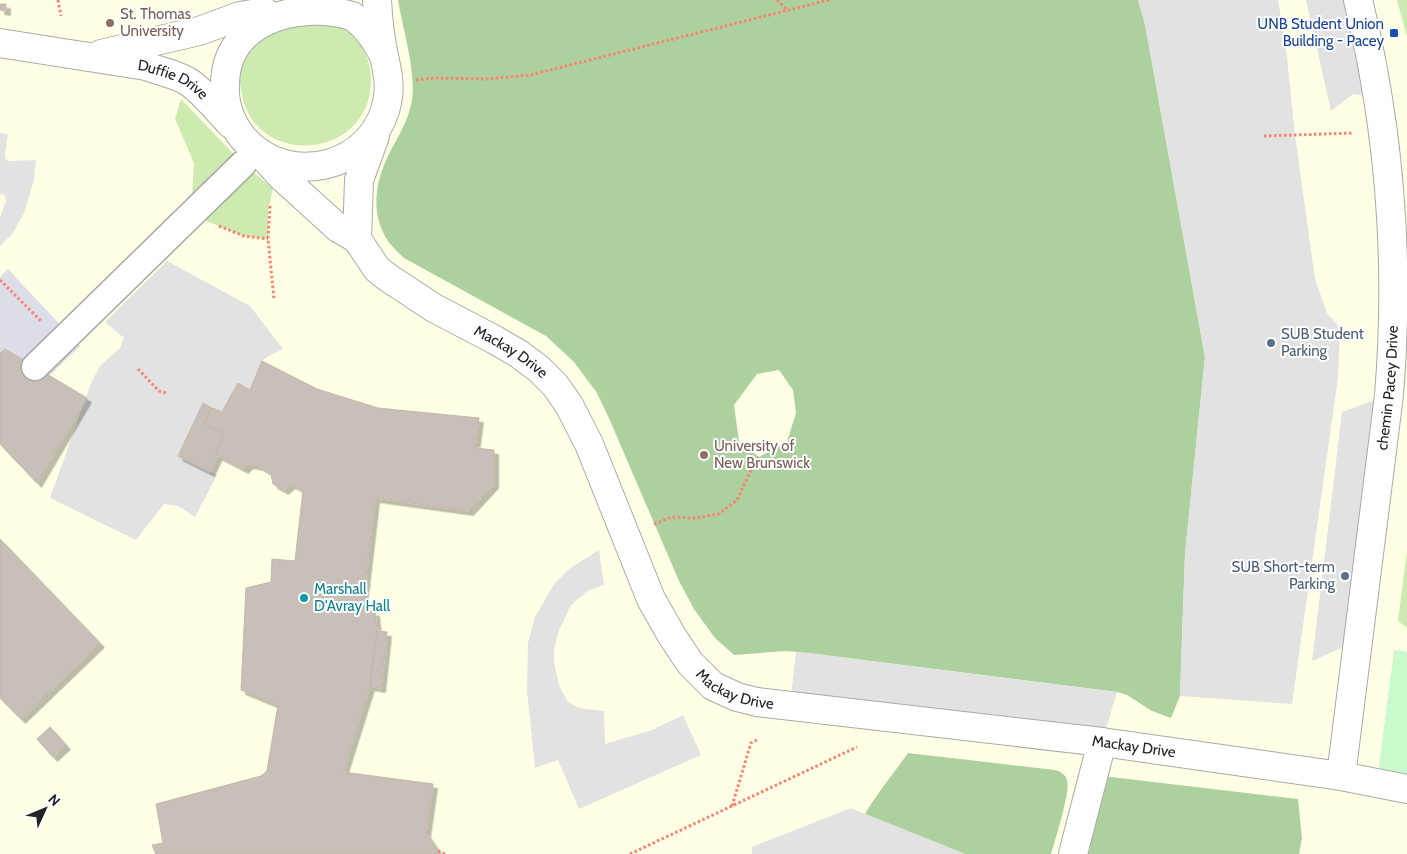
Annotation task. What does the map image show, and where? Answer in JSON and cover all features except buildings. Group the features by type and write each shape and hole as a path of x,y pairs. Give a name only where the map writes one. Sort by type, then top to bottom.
{"street":[{"path":"357,239 359,180 385,112 389,84 377,0"},
{"name":"chemin Pacey Drive","path":"1341,776 1389,395 1393,329 1393,228 1383,132 1371,57 1358,0"},
{"path":"251,158 249,144 239,133 227,106 224,76 233,47 251,23 280,6 315,2 334,7 352,15 367,28 384,56"},
{"name":"Duffie Drive","path":"90,56 199,31 240,16 280,6"},
{"name":"Duffie Drive","path":"0,43 146,66 187,81 239,133"},
{"path":"251,158 297,167 317,167 336,162 354,153 361,147 380,124"},
{"path":"35,367 251,158"},
{"name":"Mackay Drive","path":"251,158 282,177 338,228 357,239 377,269 397,285 434,308 519,354 539,369 554,385 569,405 589,444 651,598 672,636 690,663 712,686 738,697 757,702 1102,742 1341,776 1407,789"},
{"path":"1073,854 1102,742"}],"path":[{"path":"58,0 61,16"},
{"path":"777,0 787,10"},
{"path":"413,81 435,78 484,80 530,75 829,0"},
{"path":"1264,136 1355,133"},
{"path":"270,204 268,239 274,300"},
{"path":"191,215 244,236 268,239"},
{"path":"0,280 62,342"},
{"path":"138,369 159,391 167,393"},
{"path":"654,524 672,517 694,518 719,514 737,500 759,457"},
{"path":"731,806 751,743 759,739"},
{"path":"630,854 857,747"},
{"path":"438,851 445,854"}],"shaded area":[{"name":"University of New Brunswick","path":"0,0 1407,0 1407,854 0,854"},
{"name":"SUB Student Parking","path":"1138,0 1278,0 1286,48 1295,135 1315,279 1327,313 1340,328 1338,378 1292,704 1180,696 1185,554 1205,357 1145,24"},
{"path":"1306,0 1358,0 1377,98 1353,94 1331,111"},
{"path":"0,133 8,134 5,158 8,161 36,160 34,180 24,213 13,233 0,246 0,218 6,201 2,193 0,195"},
{"path":"167,261 250,306 283,349 262,361 250,390 238,383 222,412 203,404 178,456 217,475 195,517 178,506 164,504 136,540 50,498 92,381 100,366 120,348 124,338 105,322"},
{"path":"8,269 80,346 49,376 5,349 0,353 0,277"},
{"name":"SUB Short-term Parking","path":"1389,395 1359,640 1312,661 1342,412"},
{"path":"599,550 604,585 589,590 571,605 559,630 554,649 554,662 559,685 568,702 585,709 604,711 605,744 652,730 683,715 701,755 579,809 558,760 535,768 527,691 528,643 535,617 554,584 569,569"},
{"path":"796,652 1117,692 1102,742 790,705"},
{"path":"851,808 965,854 752,854 752,847"}],"green space":[{"path":"398,0 1138,0 1145,24 1205,357 1185,554 1180,696 1171,718 1152,711 1127,695 1117,692 808,653 786,651 734,655 715,638 694,609 679,581 597,393 574,362 546,336 404,258 392,246 381,228 376,206 378,185 384,164 407,118 413,93 409,53","holes":["779,370 793,390 796,413 787,442 759,457 739,441 734,405 757,374"]},
{"path":"1397,0 1407,0 1407,37"},
{"path":"328,19 348,30 362,46 370,66 371,80 366,107 352,127 333,140 310,145 287,143 266,134 250,116 240,86 242,63 247,52 268,26"},
{"path":"181,99 243,164 273,188 268,212 268,239 244,236 191,215 194,163 175,119"},
{"path":"1407,551 1407,628 1398,621"},
{"path":"1394,650 1407,652 1407,789 1377,783"},
{"path":"908,753 1055,770 1065,776 1068,785 1067,794 1051,854 965,854 865,814"},
{"path":"1094,775 1298,799 1302,838 1299,854 1073,854"}],"place":[{"name":"St. Thomas University","path":"110,23"},
{"name":"UNB Student Union Building - Pacey","path":"1394,33"},
{"name":"SUB Student Parking","path":"1271,343"},
{"name":"University of New Brunswick","path":"704,455"},
{"name":"SUB Short-term Parking","path":"1345,576"},
{"name":"Marshall D'Avray Hall","path":"304,598"}]}
